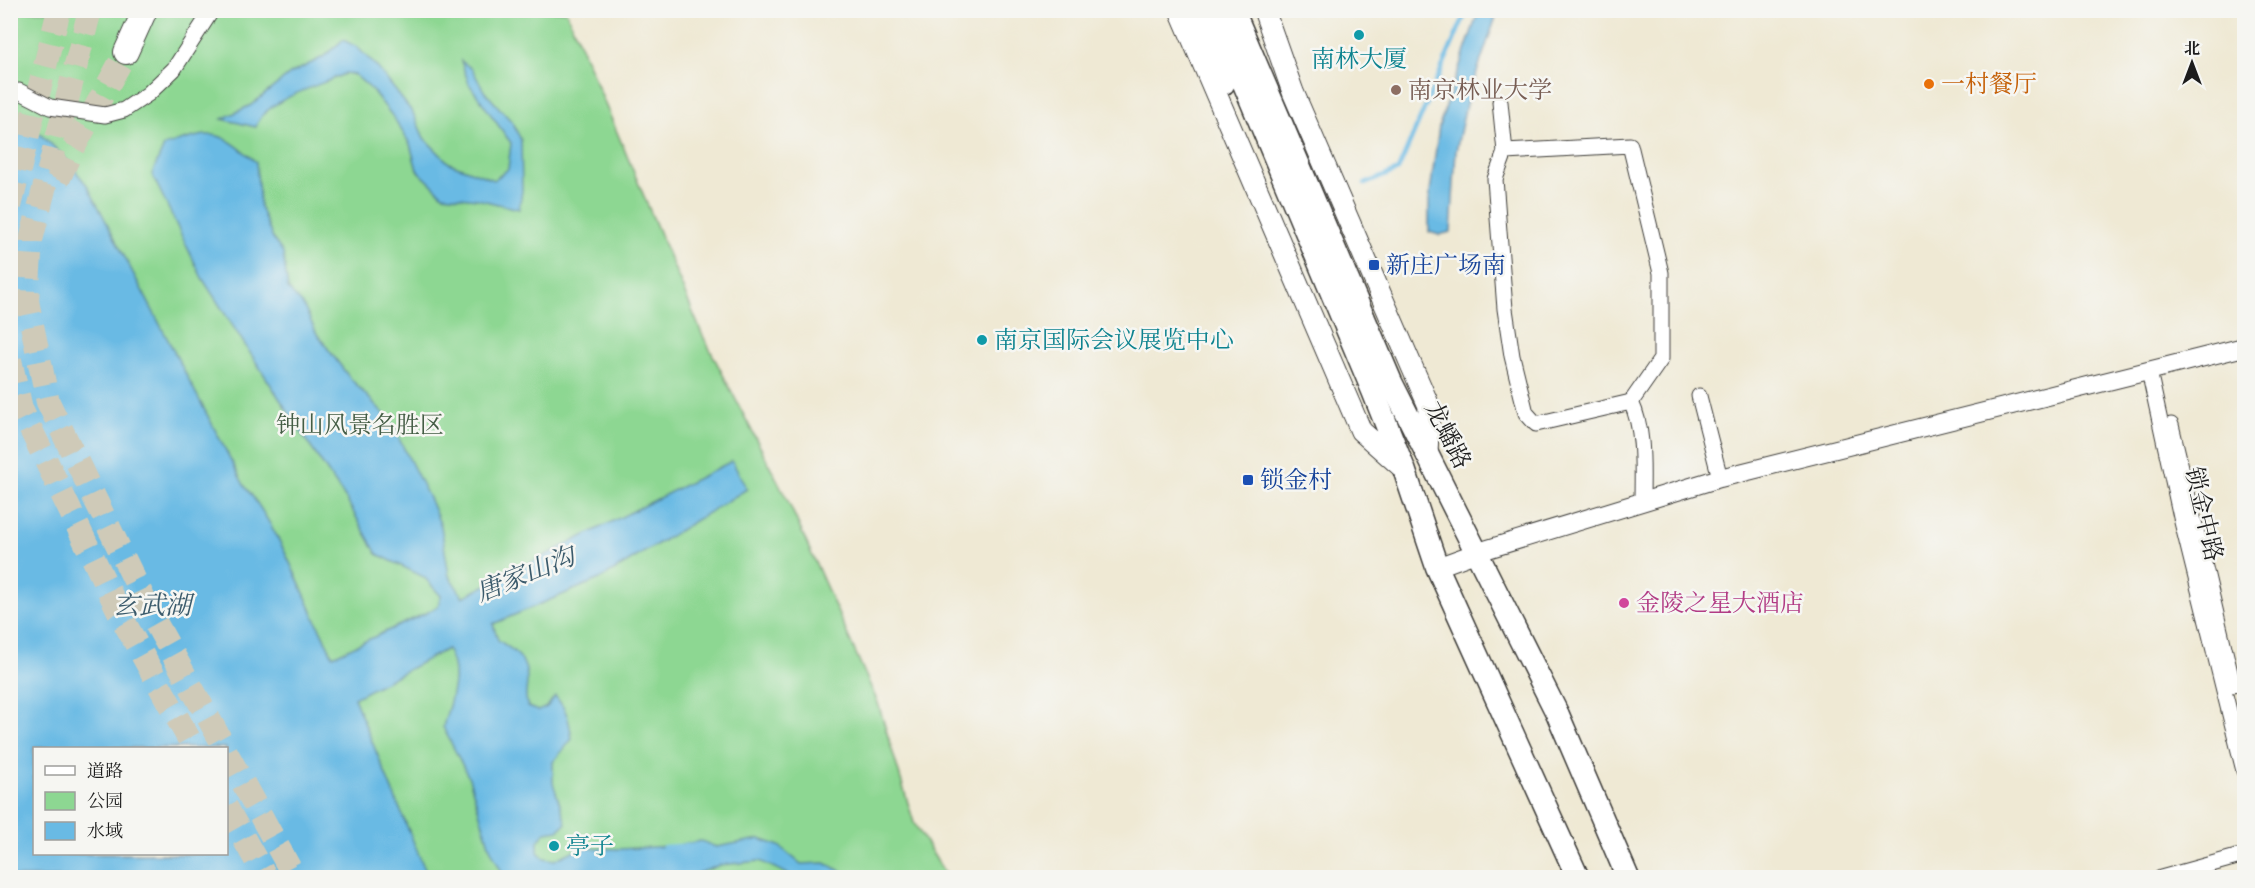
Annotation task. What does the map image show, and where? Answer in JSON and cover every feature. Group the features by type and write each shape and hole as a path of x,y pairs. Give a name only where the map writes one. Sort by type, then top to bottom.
{"highway":[{"path":"126,51 145,10"}],"main road":[{"path":"1180,10 1361,430 1404,469"},
{"path":"1193,10 1224,83 1225,112"},
{"name":"龙蟠路","path":"1213,10 1390,404 1427,455 1478,552 1558,715 1628,878"},
{"name":"龙蟠路","path":"1233,10 1390,404 1404,469 1437,567 1578,878"},
{"path":"1244,10 1268,64 1293,92"},
{"path":"1264,10 1293,92 1429,406 1427,455"}],"street":[{"path":"19,92 50,107 105,115 124,110 148,94 174,69 212,10"},
{"path":"1500,102 1505,152 1495,179 1505,309 1512,356 1526,412 1536,424 1631,402 1661,359 1661,273 1630,145 1505,152"},
{"path":"1437,567 1478,552 1720,478 2244,347"},
{"name":"锁金中路","path":"2153,370 2244,732"},
{"name":"锁金中路","path":"2153,370 2182,522 2244,771"},
{"path":"1699,396 1720,478"},
{"path":"1631,402 1637,415 1642,466 1642,502"},
{"path":"2161,878 2244,855"}],"green space":[{"name":"钟山风景名胜区","path":"10,11 566,11 702,334 788,501 878,703 914,823 947,877 11,877"}],"water":[{"path":"1479,10 1498,11 1466,104 1456,151 1451,232 1439,235 1429,232 1429,200 1439,126"},
{"path":"343,40 357,47 377,67 413,113 424,138 449,163 494,180 508,169 511,143 469,84 461,61 472,69 484,91 512,122 521,140 522,191 519,209 477,199 443,195 417,170 410,144 394,118 371,89 355,75 346,73 295,94 270,108 261,117 256,127 222,119 251,105 290,74 323,57"},
{"name":"玄武湖","path":"11,114 34,129 52,145 87,185 244,485 282,546 333,656 428,612 438,606 441,596 424,577 377,554 346,499 202,278 152,174 164,146 193,137 213,135 232,143 256,162 260,206 273,239 283,253 288,289 303,305 317,334 349,377 389,419 441,526 449,576 463,597 732,461 747,489 602,578 493,624 498,640 523,662 527,675 528,707 538,711 547,707 555,696 565,711 570,726 572,739 553,762 553,783 566,823 559,830 546,832 538,841 538,852 544,858 555,860 585,848 620,849 671,846 701,841 716,847 760,839 779,846 801,864 825,863 847,874 847,877 794,877 760,861 720,865 689,877 504,877 490,848 469,778 443,727 454,678 454,668 447,649 354,698 428,877 11,877"}],"waterway":[{"path":"1365,184 1398,170 1467,10"},
{"path":"664,847 685,846"}],"tunnel":[{"path":"10,206 59,10"},
{"path":"90,10 31,240 27,301 48,402 153,618 224,747"},
{"path":"58,180 126,52"},
{"path":"10,360 21,409 123,620 193,747"},
{"path":"228,756 295,878"},
{"path":"228,811 266,878"}],"place":[{"name":"南林大厦","path":"1359,35"},
{"name":"一村餐厅","path":"1929,84"},
{"name":"南京林业大学","path":"1396,90"},
{"name":"新庄广场南","path":"1374,265"},
{"name":"南京国际会议展览中心","path":"982,340"},
{"name":"锁金村","path":"1248,480"},
{"name":"金陵之星大酒店","path":"1624,603"},
{"name":"亭子","path":"554,846"}],"water label":[{"name":"唐家山沟","path":"525,574"}]}
